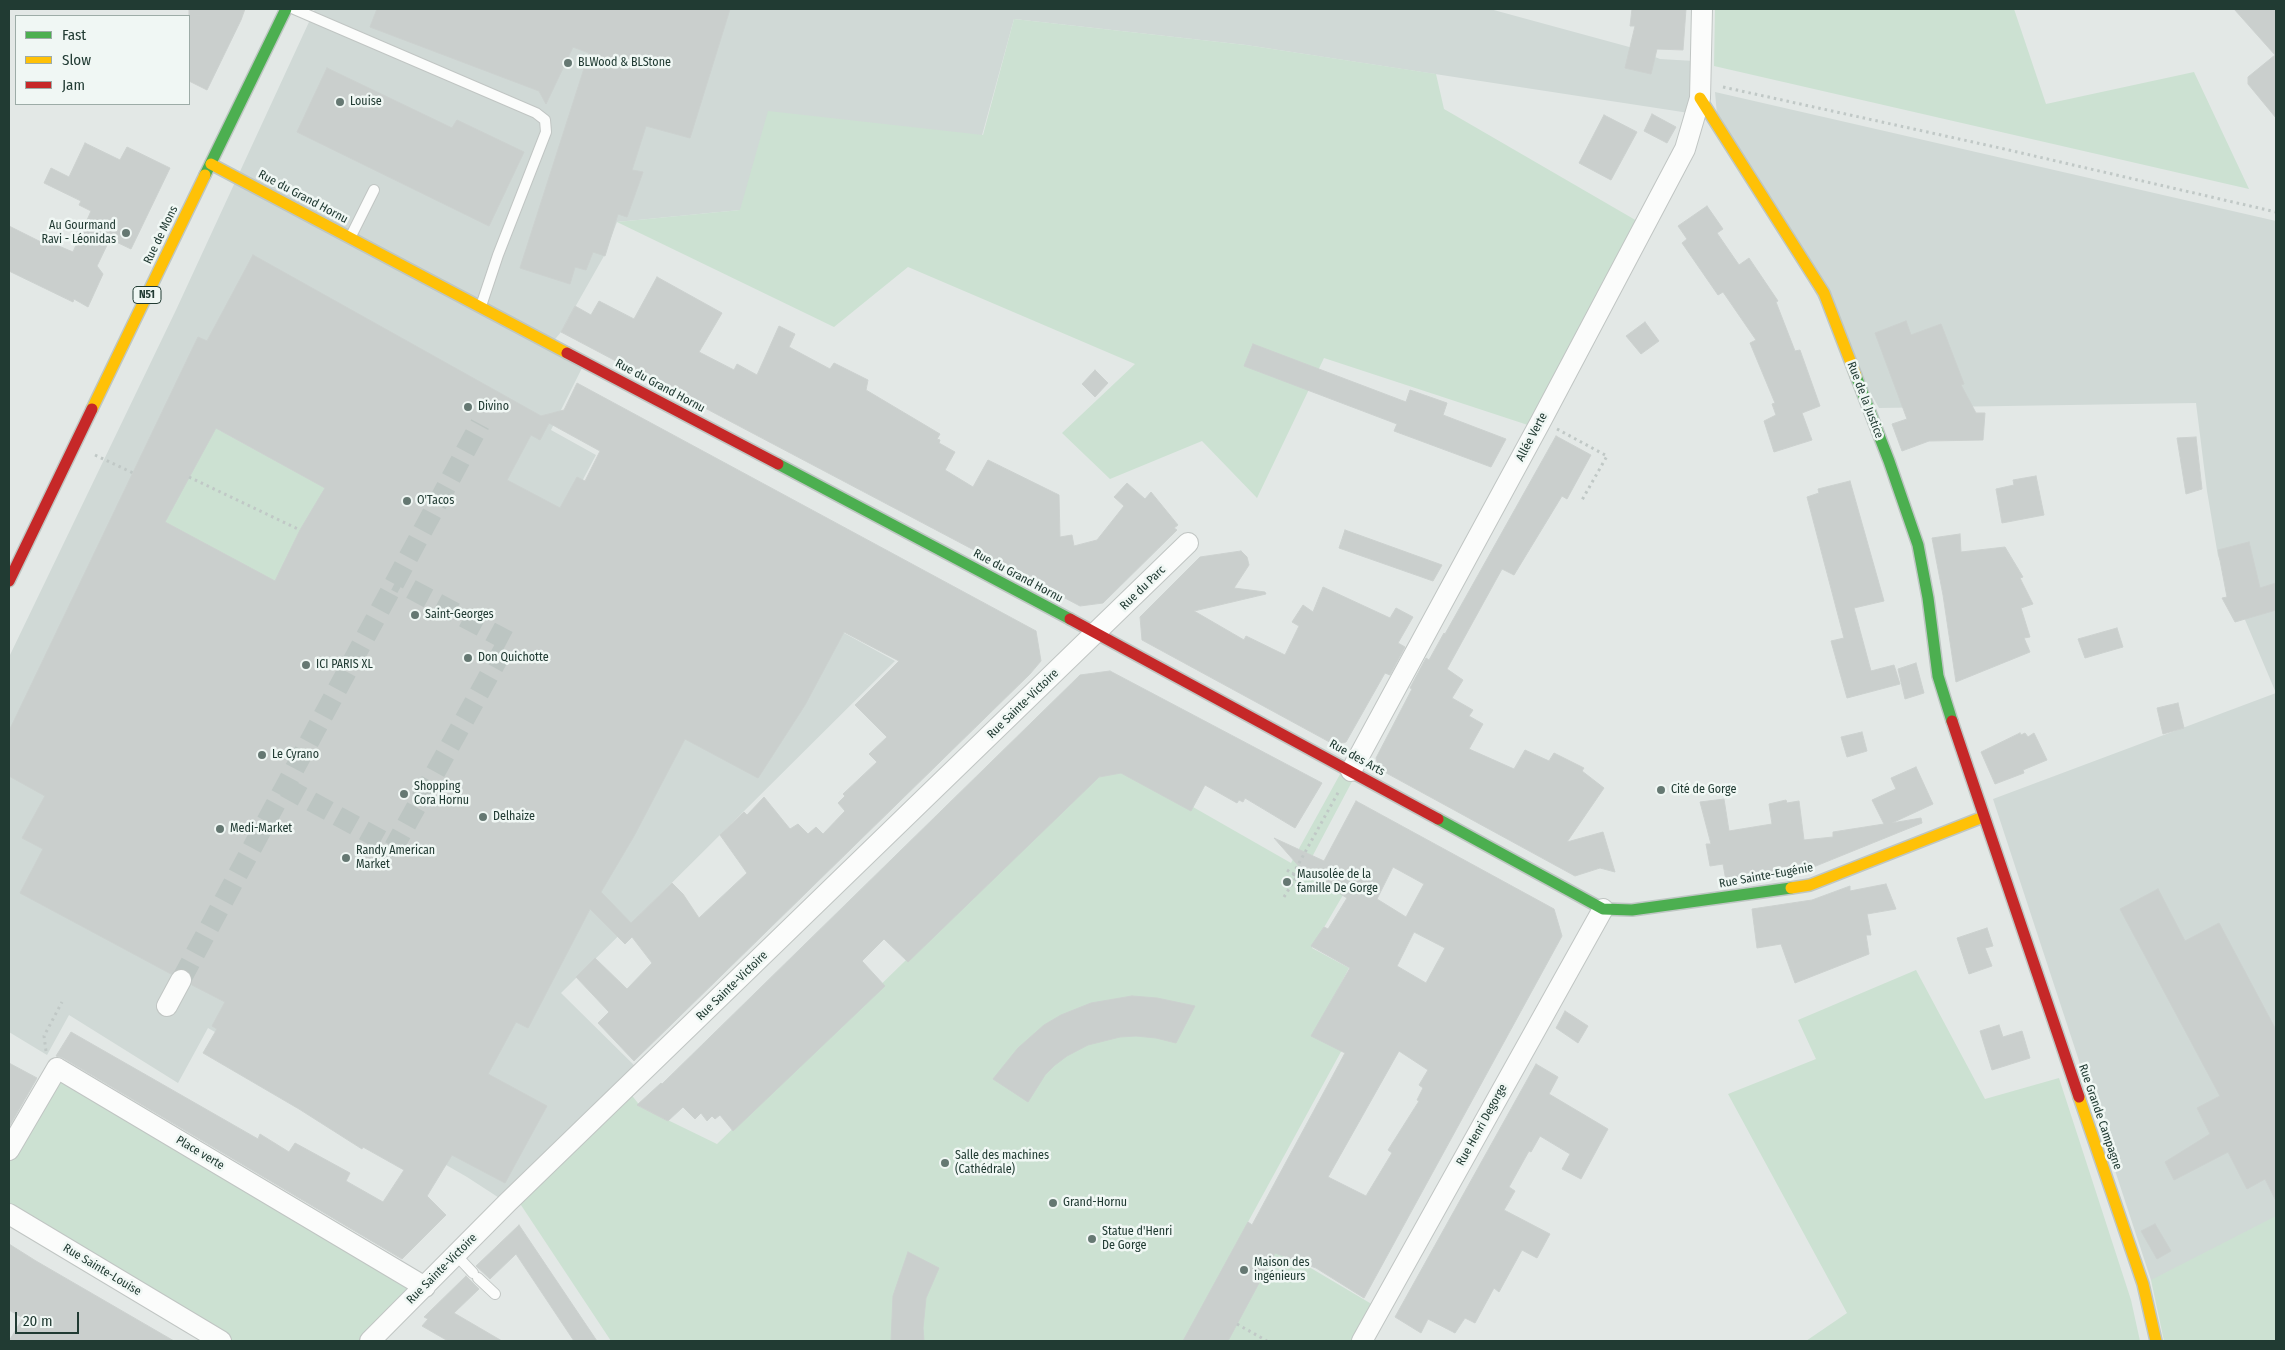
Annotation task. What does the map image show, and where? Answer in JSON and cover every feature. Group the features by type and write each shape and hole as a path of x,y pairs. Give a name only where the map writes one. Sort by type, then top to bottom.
{"street":[{"name":"Rue de Mons","path":"9,581 286,9"},
{"path":"1700,90 1702,9"},
{"name":"Allée Verte","path":"1351,771 1541,421 1685,149 1700,90"},
{"name":"Rue de la Justice","path":"1700,90 1824,293 1918,545 1928,598 1938,676 2013,904"},
{"name":"Rue du Grand Hornu","path":"211,164 1097,633"},
{"name":"Rue du Parc","path":"1097,633 1188,543"},
{"name":"Rue des Arts","path":"1097,633 1603,909"},
{"name":"Rue Sainte-Victoire","path":"370,1341 507,1203 1097,633"},
{"name":"Rue Sainte-Eugénie","path":"1603,909 1632,910 1810,885 1983,817"},
{"name":"Rue Grande Campagne","path":"2013,904 2143,1284 2156,1341"},
{"name":"Rue Henri Degorge","path":"1362,1341 1603,909"},
{"path":"167,1006 181,980"},
{"path":"9,1150 57,1068"},
{"name":"Place verte","path":"57,1068 425,1287"},
{"name":"Rue Sainte-Louise","path":"9,1214 221,1341"}],"lane":[{"path":"294,9 536,113 545,120 546,132 498,255 480,307"},
{"path":"351,238 374,190"},
{"path":"456,1255 495,1294"}],"path":[{"path":"1700,90 2276,212"},
{"path":"1541,421 1607,456 1582,500"},
{"path":"74,446 133,473"},
{"path":"189,477 300,530"},
{"path":"1293,874 1351,771"},
{"path":"1284,897 1297,876 1287,870"},
{"path":"57,1068 47,1055 44,1036 62,1002"},
{"path":"1237,1324 1267,1341"}],"shaded area":[{"path":"315,9 1490,9 1633,48 1660,59 1694,61 1689,113 1246,45 1014,19 981,139 740,210 617,222 604,256 561,332 551,344 585,362 551,430 596,455 579,487 895,661 561,993 642,1073 507,1203 467,1177 208,1028 178,1083 69,1015 47,1055 9,1032 9,657 176,310"},
{"path":"1715,92 2276,221 2276,693 2218,556 2207,491 2196,403 1879,408 1717,115"},
{"path":"2276,693 2276,1341 2151,1280 1993,799"}],"green space":[{"path":"1715,9 2014,9 2046,104 2194,72 2249,189 1714,66"},
{"path":"1014,19 1246,45 1436,74 1444,109 1644,225 1537,428 1324,358 1257,498 1202,441 1110,479 1062,433 1135,364 908,267 834,327 617,222 740,210 768,111 983,135"},
{"path":"215,428 325,488 275,581 165,522"},
{"path":"1123,767 1291,863 1344,767 1356,774 1303,874 1343,895 1312,948 1349,968 1315,1033 1343,1048 1248,1222 1282,1242 1282,1251 1380,1309 1362,1341 611,1341 515,1196 630,1093 641,1107 717,1144 1091,780"},
{"path":"1916,970 1985,1099 2059,1078 2131,1300 2140,1341 1806,1341 1847,1313 1728,1094 1816,1059 1798,1020"},
{"path":"57,1068 425,1287 370,1341 221,1341 9,1214 9,1150"},
{"path":"2276,1216 2276,1341 2164,1341 2151,1280"}],"building":[{"path":"189,9 245,9 207,90 190,82"},
{"path":"377,9 730,9 690,138 646,126 632,170 643,172 627,217 618,214 605,256 593,252 586,270 575,267 570,284 520,268 589,53 573,47 546,104 539,91 370,27"},
{"path":"1632,9 1686,9 1683,50 1657,49 1651,74 1625,68 1635,26 1630,26"},
{"path":"2234,9 2276,9 2276,118 2248,84 2248,77 2275,55"},
{"path":"327,68 452,128 457,120 524,152 489,226 297,132"},
{"path":"1652,114 1676,127 1667,143 1644,131"},
{"path":"1604,115 1637,132 1611,180 1579,163"},
{"path":"85,143 120,160 127,147 170,168 131,249 110,239 97,266 103,274 88,307 74,299 73,302 9,271 9,226 41,242 42,239 73,252 91,211 79,205 81,201 44,183 51,168 69,177"},
{"path":"1707,206 1723,229 1717,233 1739,265 1749,258 1778,301 1776,302 1795,351 1800,350 1820,406 1802,413 1812,440 1774,452 1764,421 1776,415 1772,404 1775,403 1750,343 1756,340 1723,292 1718,295 1682,243 1687,239 1678,226"},
{"path":"253,255 541,416 564,410 577,383 1036,631 1041,661 1030,674 634,1061 598,1023 609,1012 576,977 595,958 627,989 652,963 632,937 625,944 590,909 528,1028 516,1022 488,1074 547,1106 505,1183 452,1155 427,1196 446,1215 402,1259 63,1058 56,1056 71,1032 258,1139 260,1134 289,1152 295,1143 350,1173 346,1181 383,1202 404,1170 363,1147 362,1149 299,1109 203,1053 217,1029 212,1026 225,1002 192,985 191,974 187,970 180,968 171,974 20,893 43,849 22,838 45,796 9,776 9,731 198,337 207,341","holes":["549,423 600,451 585,481 577,477 560,508 507,480 531,435 540,440","216,428 325,488 300,530 275,581 165,522","844,632 899,661 855,705 887,737 869,754 877,762 843,794 845,796 838,803 845,811 823,834 816,827 808,834 798,824 790,829 764,797 747,815 744,812 720,835 747,873 699,918 683,894 672,883 631,923 601,892 634,836 685,739 758,778 805,705"]},
{"path":"657,277 722,313 699,352 734,370 737,364 757,375 779,326 795,334 789,347 830,369 834,363 868,380 866,390 940,434 937,439 940,440 939,443 955,452 945,470 973,487 988,460 1059,495 1060,537 1072,535 1074,546 1097,540 1124,506 1114,497 1127,483 1145,499 1151,492 1178,525 1174,528 1177,530 1103,603 1080,606 561,332 575,306 591,315 599,301 634,319"},
{"path":"1906,321 1911,335 1941,324 1964,384 1961,385 1976,413 1985,413 1983,440 1929,441 1902,451 1892,424 1907,419 1875,333"},
{"path":"1645,322 1659,341 1641,354 1626,336"},
{"path":"1253,344 1406,402 1410,390 1447,403 1443,415 1506,439 1491,467 1394,431 1397,424 1244,366"},
{"path":"1095,370 1108,383 1095,397 1082,384"},
{"path":"1556,436 1591,455 1567,499 1562,496 1514,575 1502,569 1447,669 1463,680 1452,698 1473,710 1469,716 1483,724 1469,749 1514,769 1525,750 1549,761 1554,753 1584,768 1582,771 1604,788 1567,842 1603,832 1615,872 1600,868 1575,876 1379,769 1376,758 1426,658 1429,660 1445,634"},
{"path":"2196,437 2202,489 2186,494 2177,438"},
{"path":"2036,476 2044,515 2002,523 1996,489 2014,485 2013,480"},
{"path":"1850,481 1884,601 1854,608 1871,671 1894,665 1900,684 1847,698 1831,641 1844,638 1807,497 1819,493 1818,489"},
{"path":"1345,530 1442,565 1433,581 1339,548"},
{"path":"1960,534 1961,552 2005,547 2023,577 2020,578 2033,604 2021,608 2030,637 2024,638 2030,652 1956,682 1932,538"},
{"path":"2249,542 2260,588 2276,583 2276,610 2235,622 2222,598 2227,597 2218,550"},
{"path":"1241,551 1247,557 1249,565 1234,588 1265,592 1266,594 1194,611 1244,640 1246,636 1285,655 1299,626 1292,622 1303,605 1313,612 1323,587 1390,618 1396,608 1413,617 1398,643 1405,647 1390,675 1385,673 1346,742 1335,745 1142,640 1140,617 1200,557"},
{"path":"2117,628 2123,647 2085,658 2078,639"},
{"path":"1916,663 1924,693 1905,699 1898,669"},
{"path":"1110,671 1322,783 1295,828 1245,798 1243,802 1239,800 1237,803 1205,785 1191,811 1121,773 1099,777 908,962 884,939 862,961 885,986 733,1131 720,1115 715,1119 712,1116 707,1121 701,1113 695,1119 683,1107 668,1121 637,1105 662,1084 1080,675"},
{"path":"2178,703 2184,728 2163,734 2157,708"},
{"path":"1862,732 1867,751 1847,757 1841,737"},
{"path":"2020,733 2021,735 2025,733 2028,737 2034,733 2047,760 2023,770 2024,773 1995,784 1981,752"},
{"path":"1916,767 1933,804 1892,823 1921,818 1922,823 1806,870 1726,881 1723,864 1710,866 1706,844 1711,844 1700,802 1724,799 1729,831 1772,824 1769,804 1786,800 1787,803 1799,801 1804,840 1833,837 1833,832 1884,824 1872,800 1896,789 1891,778"},
{"path":"1356,801 1554,909 1562,936 1364,1298 1316,1268 1275,1253 1228,1341 1183,1341 1248,1222 1252,1225 1345,1053 1311,1036 1350,968 1311,946 1324,927 1328,929 1347,898 1314,878 1311,880 1274,838 1324,861","holes":["1393,867 1424,884 1406,917 1377,899","1414,932 1445,948 1426,983 1397,966","1399,1051 1428,1070 1419,1085 1423,1088 1417,1100 1419,1101 1388,1150 1392,1153 1366,1196 1328,1177"]},
{"path":"1886,884 1896,909 1867,914 1871,935 1866,935 1869,954 1795,983 1781,944 1757,948 1752,909 1812,900 1850,886 1850,891"},
{"path":"2158,889 2185,941 2219,923 2276,1030 2276,1201 2265,1179 2247,1189 2228,1152 2174,1180 2165,1162 2210,1134 2197,1108 2220,1096 2120,909"},
{"path":"1987,928 1993,946 1985,948 1992,966 1969,974 1957,938"},
{"path":"1132,996 1157,998 1195,1006 1176,1043 1136,1036 1120,1037 1088,1045 1055,1065 1045,1075 1028,1102 993,1079 1018,1048 1044,1025 1061,1015 1091,1003"},
{"path":"1565,1011 1588,1026 1578,1043 1556,1028"},
{"path":"1999,1025 2003,1037 2022,1031 2030,1058 1992,1070 1980,1031"},
{"path":"9,1063 37,1078 9,1127"},
{"path":"1536,1064 1558,1077 1549,1094 1608,1129 1581,1179 1562,1169 1570,1154 1540,1136 1531,1152 1529,1151 1509,1187 1515,1191 1504,1210 1550,1234 1537,1258 1522,1250 1499,1292 1494,1288 1475,1323 1465,1318 1455,1333 1428,1319 1421,1333 1395,1317"},
{"path":"2155,1224 2171,1251 2157,1259 2141,1231"},
{"path":"519,1225 597,1341 574,1341 516,1254 490,1279 476,1266"},
{"path":"9,1244 174,1341 9,1341 23,1318 9,1310"},
{"path":"908,1252 939,1268 926,1298 923,1328 924,1341 891,1341 893,1296"},
{"path":"466,1276 479,1289 454,1313 502,1341 448,1341 422,1326 428,1319 424,1317"}],"tunnel":[{"path":"181,980 480,424"},
{"path":"285,787 394,847 508,641 396,581"}],"traffic: fast":[{"path":"205,175 286,9"},
{"path":"1856,376 1889,461 1918,545 1928,598 1938,676 1952,721"},
{"path":"778,464 1070,619"},
{"path":"1438,819 1603,909 1632,910 1791,888"}],"traffic: slow":[{"path":"1700,98 1824,293 1856,376"},
{"path":"211,164 567,353"},
{"path":"92,409 205,175"},
{"path":"1791,888 1810,885 1983,817"},
{"path":"2079,1097 2143,1284 2156,1341"}],"traffic: jam":[{"path":"567,353 778,464"},
{"path":"9,581 92,409"},
{"path":"1070,619 1438,819"},
{"path":"1952,721 2079,1097"}],"place":[{"name":"BLWood & BLStone","path":"568,63"},
{"name":"Louise","path":"340,102"},
{"name":"Au Gourmand Ravi - Léonidas","path":"126,233"},
{"name":"Divino","path":"468,407"},
{"name":"O'Tacos","path":"407,501"},
{"name":"Saint-Georges","path":"415,615"},
{"name":"Don Quichotte","path":"468,658"},
{"name":"ICI PARIS XL","path":"306,665"},
{"name":"Le Cyrano","path":"262,755"},
{"name":"Cité de Gorge","path":"1661,790"},
{"name":"Shopping Cora Hornu","path":"404,794"},
{"name":"Delhaize","path":"483,817"},
{"name":"Medi-Market","path":"220,829"},
{"name":"Randy American Market","path":"346,858"},
{"name":"Mausolée de la famille De Gorge","path":"1287,882"},
{"name":"Salle des machines (Cathédrale)","path":"945,1163"},
{"name":"Grand-Hornu","path":"1053,1203"},
{"name":"Statue d'Henri De Gorge","path":"1092,1239"},
{"name":"Maison des ingénieurs","path":"1244,1270"}]}
